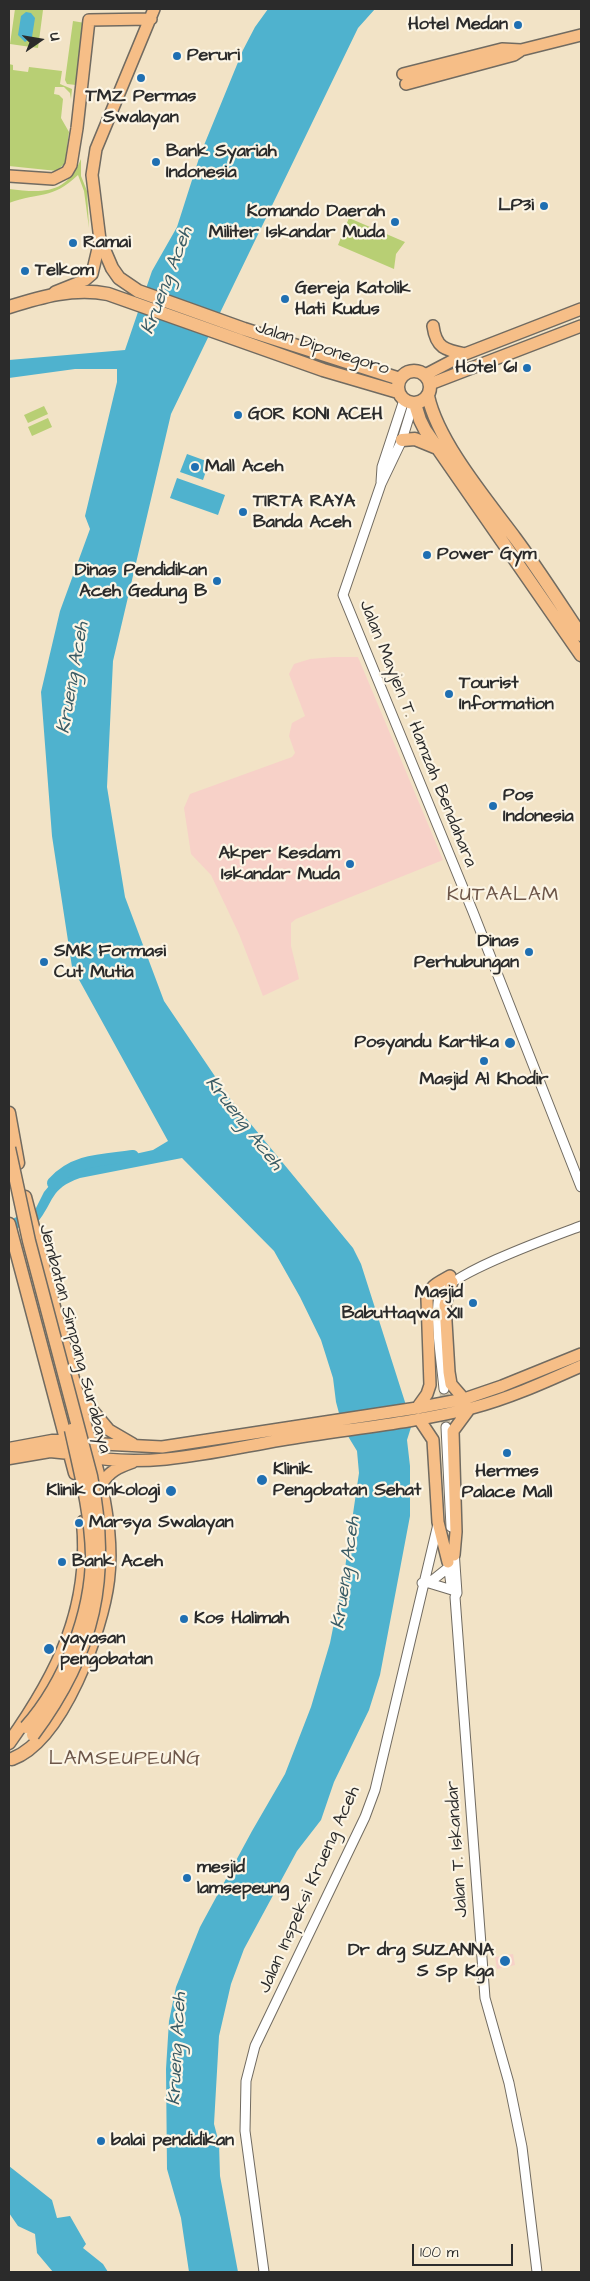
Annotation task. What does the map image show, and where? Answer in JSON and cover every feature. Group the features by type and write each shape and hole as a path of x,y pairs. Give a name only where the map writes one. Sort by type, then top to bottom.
{"highway":[{"path":"100,240 112,268 137,297"},
{"path":"9,307 50,295 93,291 137,297 240,334 400,379"},
{"name":"Jalan Diponegoro","path":"240,334 323,370 407,400"},
{"path":"400,379 410,372 420,372 427,385 432,414 452,450 528,555 581,635"},
{"path":"400,379 407,400 439,449 581,655"},
{"path":"407,400 422,401 427,385"},
{"path":"402,440 415,439 439,449"},
{"path":"9,1114 27,1205 101,1485 109,1529 108,1580 97,1629 76,1683 60,1712 38,1741 28,1751 10,1760"},
{"name":"Jembatan Simpang Surabaya","path":"9,1148 29,1242 91,1476 98,1514 101,1549 94,1608 81,1652 69,1681 50,1713 30,1731"},
{"name":"Jembatan Simpang Surabaya","path":"9,1186 22,1246 61,1388 83,1481 90,1521 92,1556 84,1611 69,1659 30,1731"},
{"path":"9,1224 68,1447 83,1512 85,1537 84,1578 78,1607 66,1645 54,1672 9,1744"},
{"path":"9,1449 52,1441 68,1447"},
{"path":"9,1458 68,1447"},
{"path":"9,1744 30,1731"},
{"path":"10,1760 30,1731"}],"main road":[{"path":"9,176 59,177 67,172 71,165 75,147 89,20 153,14 96,149 92,174 100,240 92,274 86,280 50,295"},
{"path":"404,79 517,49 581,35"},
{"path":"75,147 96,149"},
{"path":"427,385 465,354 581,308"},
{"path":"433,326 435,338 441,347 450,352 465,354"},
{"path":"427,385 581,326"},
{"path":"451,1279 445,1305 449,1372 451,1384 467,1404"},
{"path":"416,1414 430,1385 427,1299 429,1290 434,1285 451,1279"},
{"path":"450,1561 456,1532 453,1431 467,1404 502,1386 581,1354"},
{"path":"68,1447 90,1444 162,1448 207,1446 416,1414 527,1390 581,1366"},
{"path":"77,1392 109,1430 138,1446"},
{"path":"416,1414 433,1440 438,1522 450,1561"},
{"path":"68,1447 94,1458 162,1460 207,1446"},
{"path":"101,1485 106,1476 112,1471 140,1460"}],"street":[{"name":"Jalan Mayjen T. Hamzah Bendahara","path":"407,400 402,440 381,484 342,595 473,912 581,1187"},
{"path":"381,484 382,467 407,400"},
{"path":"442,1389 439,1297 441,1291 451,1279 581,1226"},
{"path":"443,1427 443,1511 455,1592"},
{"name":"Jalan Inspeksi Krueng Aceh","path":"264,2272 245,2131 246,2082 255,2046 278,2002 365,1817 375,1790 426,1583 438,1522"},
{"path":"426,1583 450,1561"},
{"path":"450,1561 455,1592"},
{"path":"426,1583 455,1592"},
{"name":"Jalan T. Iskandar","path":"455,1592 485,1998 509,2083 522,2147 538,2272"}],"shaded area":[{"path":"358,657 443,860 296,919 291,923 291,946 299,979 263,996 239,934 211,875 191,854 184,808 190,794 292,757 295,753 289,736 292,723 305,716 289,674 294,664 310,659"},
{"name":"Dr drg SUZANNA S Sp Kga","path":"513,1954 515,1965 497,1969 495,1957"}],"green space":[{"path":"15,9 43,10 38,48 10,44"},
{"path":"73,21 85,23 76,85 67,84 65,80"},
{"path":"9,64 13,65 13,70 28,72 29,67 62,71 60,84 72,89 71,99 70,93 64,87 55,87 54,94 59,95 63,99 61,118 69,132 65,163 57,171 9,166"},
{"path":"81,159 81,176 87,191 89,228 84,191 78,175 60,189 9,203 9,189 42,191 52,189 68,179 75,171"},
{"path":"349,218 405,242 396,254 394,269 338,245"},
{"path":"44,406 48,414 28,423 24,415"},
{"path":"48,418 52,427 32,436 28,427"}],"water":[{"name":"Krueng Aceh","path":"268,9 375,9 358,28 171,414 113,661 107,787 125,897 164,1001 231,1100 353,1248 361,1264 412,1424 407,1440 410,1466 410,1516 380,1675 369,1710 334,1782 321,1820 297,1851 244,1949 231,1984 219,2036 214,2124 219,2143 220,2176 238,2272 189,2272 181,2218 167,2169 166,2069 169,2021 176,1987 200,1927 285,1774 311,1707 330,1643 345,1568 359,1473 357,1451 343,1428 336,1402 333,1378 321,1340 300,1297 274,1251 182,1158 80,1178 70,1182 58,1191 37,1223 9,1230 9,1220 35,1210 44,1192 59,1174 76,1167 153,1150 168,1141 72,967 52,836 41,692 60,611 90,529 85,516 117,382 117,369 75,369 9,378 9,360 125,350 152,271 177,227 200,155 243,50 255,27"},
{"path":"26,12 31,13 35,18 32,37 25,42 18,35 21,16"},
{"path":"187,454 209,462 203,480 180,472"},
{"path":"177,478 225,495 218,515 170,498"},
{"path":"9,2166 52,2200 57,2218 70,2216 86,2244 83,2248 103,2264 108,2272 53,2272 37,2253 35,2234 18,2226 9,2213"}],"waterway":[{"path":"53,1183 61,1175 80,1165 100,1160 133,1156"}],"tunnel":[{"path":"444,1389 446,1427"}],"place":[{"name":"Hotel Medan","path":"518,25"},
{"name":"Peruri","path":"177,56"},
{"name":"TMZ Permas Swalayan","path":"141,78"},
{"name":"Bank Syariah Indonesia","path":"156,162"},
{"name":"LP3i","path":"544,206"},
{"name":"Komando Daerah Militer Iskandar Muda","path":"395,222"},
{"name":"Ramai","path":"73,243"},
{"name":"Telkom","path":"25,271"},
{"name":"Gereja Katolik Hati Kudus","path":"285,299"},
{"name":"Hotel 61","path":"527,368"},
{"name":"GOR KONI ACEH","path":"238,415"},
{"name":"Mall Aceh","path":"195,467"},
{"name":"TIRTA RAYA Banda Aceh","path":"243,512"},
{"name":"Power Gym","path":"427,555"},
{"name":"Dinas Pendidikan Aceh Gedung B","path":"217,581"},
{"name":"Tourist Information","path":"449,694"},
{"name":"Pos Indonesia","path":"493,806"},
{"name":"Akper Kesdam Iskandar Muda","path":"350,864"},
{"name":"Dinas Perhubungan","path":"529,952"},
{"name":"SMK Formasi Cut Mutia","path":"44,962"},
{"name":"Posyandu Kartika","path":"510,1043"},
{"name":"Masjid Al Khodir","path":"484,1061"},
{"name":"Masjid Babuttaqwa XII","path":"473,1303"},
{"name":"Hermes Palace Mall","path":"507,1453"},
{"name":"Klinik Pengobatan Sehat","path":"262,1480"},
{"name":"Klinik Onkologi","path":"171,1491"},
{"name":"Marsya Swalayan","path":"79,1523"},
{"name":"Bank Aceh","path":"62,1562"},
{"name":"Kos Halimah","path":"184,1619"},
{"name":"yayasan pengobatan","path":"49,1649"},
{"name":"mesjid lamsepeung","path":"187,1878"},
{"name":"Dr drg SUZANNA S Sp Kga","path":"505,1961"},
{"name":"balai pendidikan","path":"101,2141"}],"district":[{"name":"KUTAALAM","path":"503,896"},
{"name":"LAMSEUPEUNG","path":"125,1760"}]}
